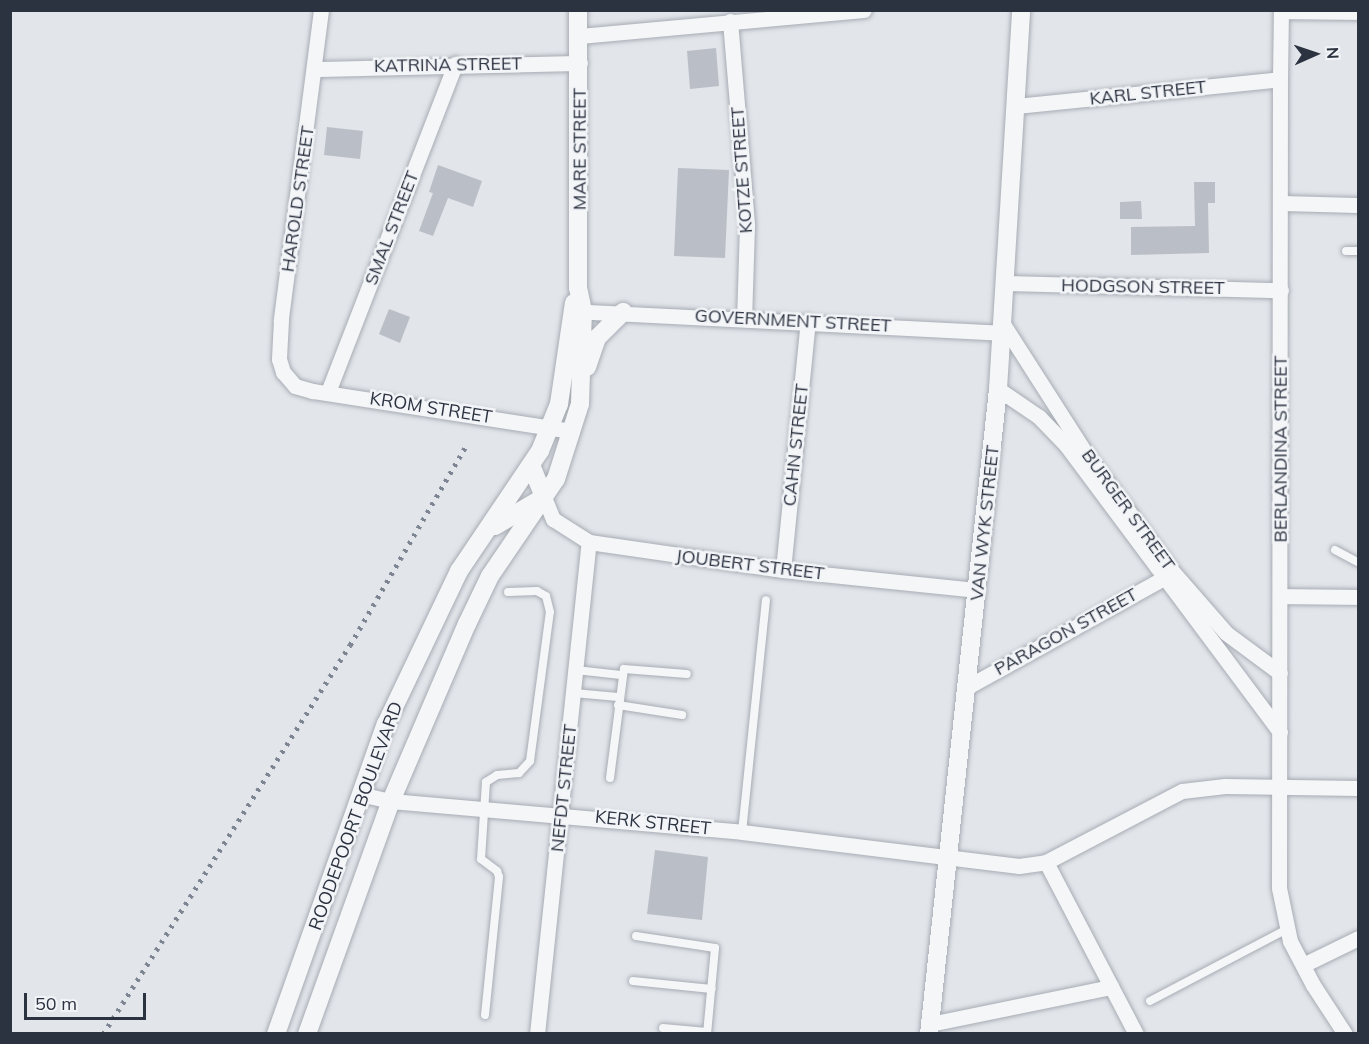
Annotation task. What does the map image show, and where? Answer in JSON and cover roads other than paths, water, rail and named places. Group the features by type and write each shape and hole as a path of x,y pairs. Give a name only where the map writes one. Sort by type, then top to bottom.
{"street":[{"name":"HAROLD STREET","path":"291,384 281,368 279,349 316,69 321,10"},
{"name":"MARE STREET","path":"577,311 580,63 578,10"},
{"path":"579,36 864,10"},
{"name":"VAN WYK STREET","path":"929,1029 946,855 969,687 998,389 1022,10"},
{"path":"1281,10 1359,12"},
{"name":"BERLANDINA STREET","path":"1281,10 1279,888 1287,929 1303,965 1345,1034"},
{"name":"KOTZE STREET","path":"730,21 747,225 744,318"},
{"name":"KATRINA STREET","path":"316,69 455,64 580,63"},
{"name":"SMAL STREET","path":"328,392 455,64"},
{"name":"KARL STREET","path":"1016,106 1280,79"},
{"path":"1281,203 1359,205"},
{"name":"HODGSON STREET","path":"1005,283 1281,290"},
{"name":"GOVERNMENT STREET","path":"577,311 1003,328"},
{"name":"ROODEPOORT BOULEVARD","path":"307,1034 391,801 490,576 556,479 580,404 577,311"},
{"name":"ROODEPOORT BOULEVARD","path":"276,1034 360,794 424,642 459,571 532,468 550,426 565,374 577,311"},
{"path":"580,404 597,338 623,312"},
{"name":"CAHN STREET","path":"783,570 808,321"},
{"name":"BURGER STREET","path":"1003,328 1085,452 1172,571 1226,633 1281,673"},
{"name":"KROM STREET","path":"291,384 572,431"},
{"name":"BURGER STREET","path":"998,389 1039,417 1066,445 1280,732"},
{"path":"483,537 510,514 544,497 532,468"},
{"name":"JOUBERT STREET","path":"544,497 553,519 589,542 783,570 978,590"},
{"name":"NEFDT STREET","path":"537,1034 589,542"},
{"name":"PARAGON STREET","path":"969,687 1164,578"},
{"path":"1280,596 1359,597"},
{"path":"1136,1034 1046,862 1182,790 1281,787 1359,788"},
{"name":"KERK STREET","path":"360,794 391,801 562,813 742,832 946,855 1019,866 1046,862"},
{"path":"1303,965 1359,938"},
{"path":"929,1029 1111,987"}],"lane":[{"path":"1346,251 1359,251"},
{"path":"1335,550 1359,562"},
{"path":"485,1015 499,878 497,870 481,859 486,782 497,775 519,773 530,761 537,731 550,612 546,596 537,591 508,592"},
{"path":"742,832 766,600"},
{"path":"610,778 621,675 627,668 687,674"},
{"path":"576,670 621,675"},
{"path":"574,693 682,715"},
{"path":"1150,1001 1287,929"},
{"path":"636,936 713,946 717,955 707,1033 663,1028"},
{"path":"633,981 712,990"}],"railway":[{"path":"103,1034 350,645 467,444"}]}
